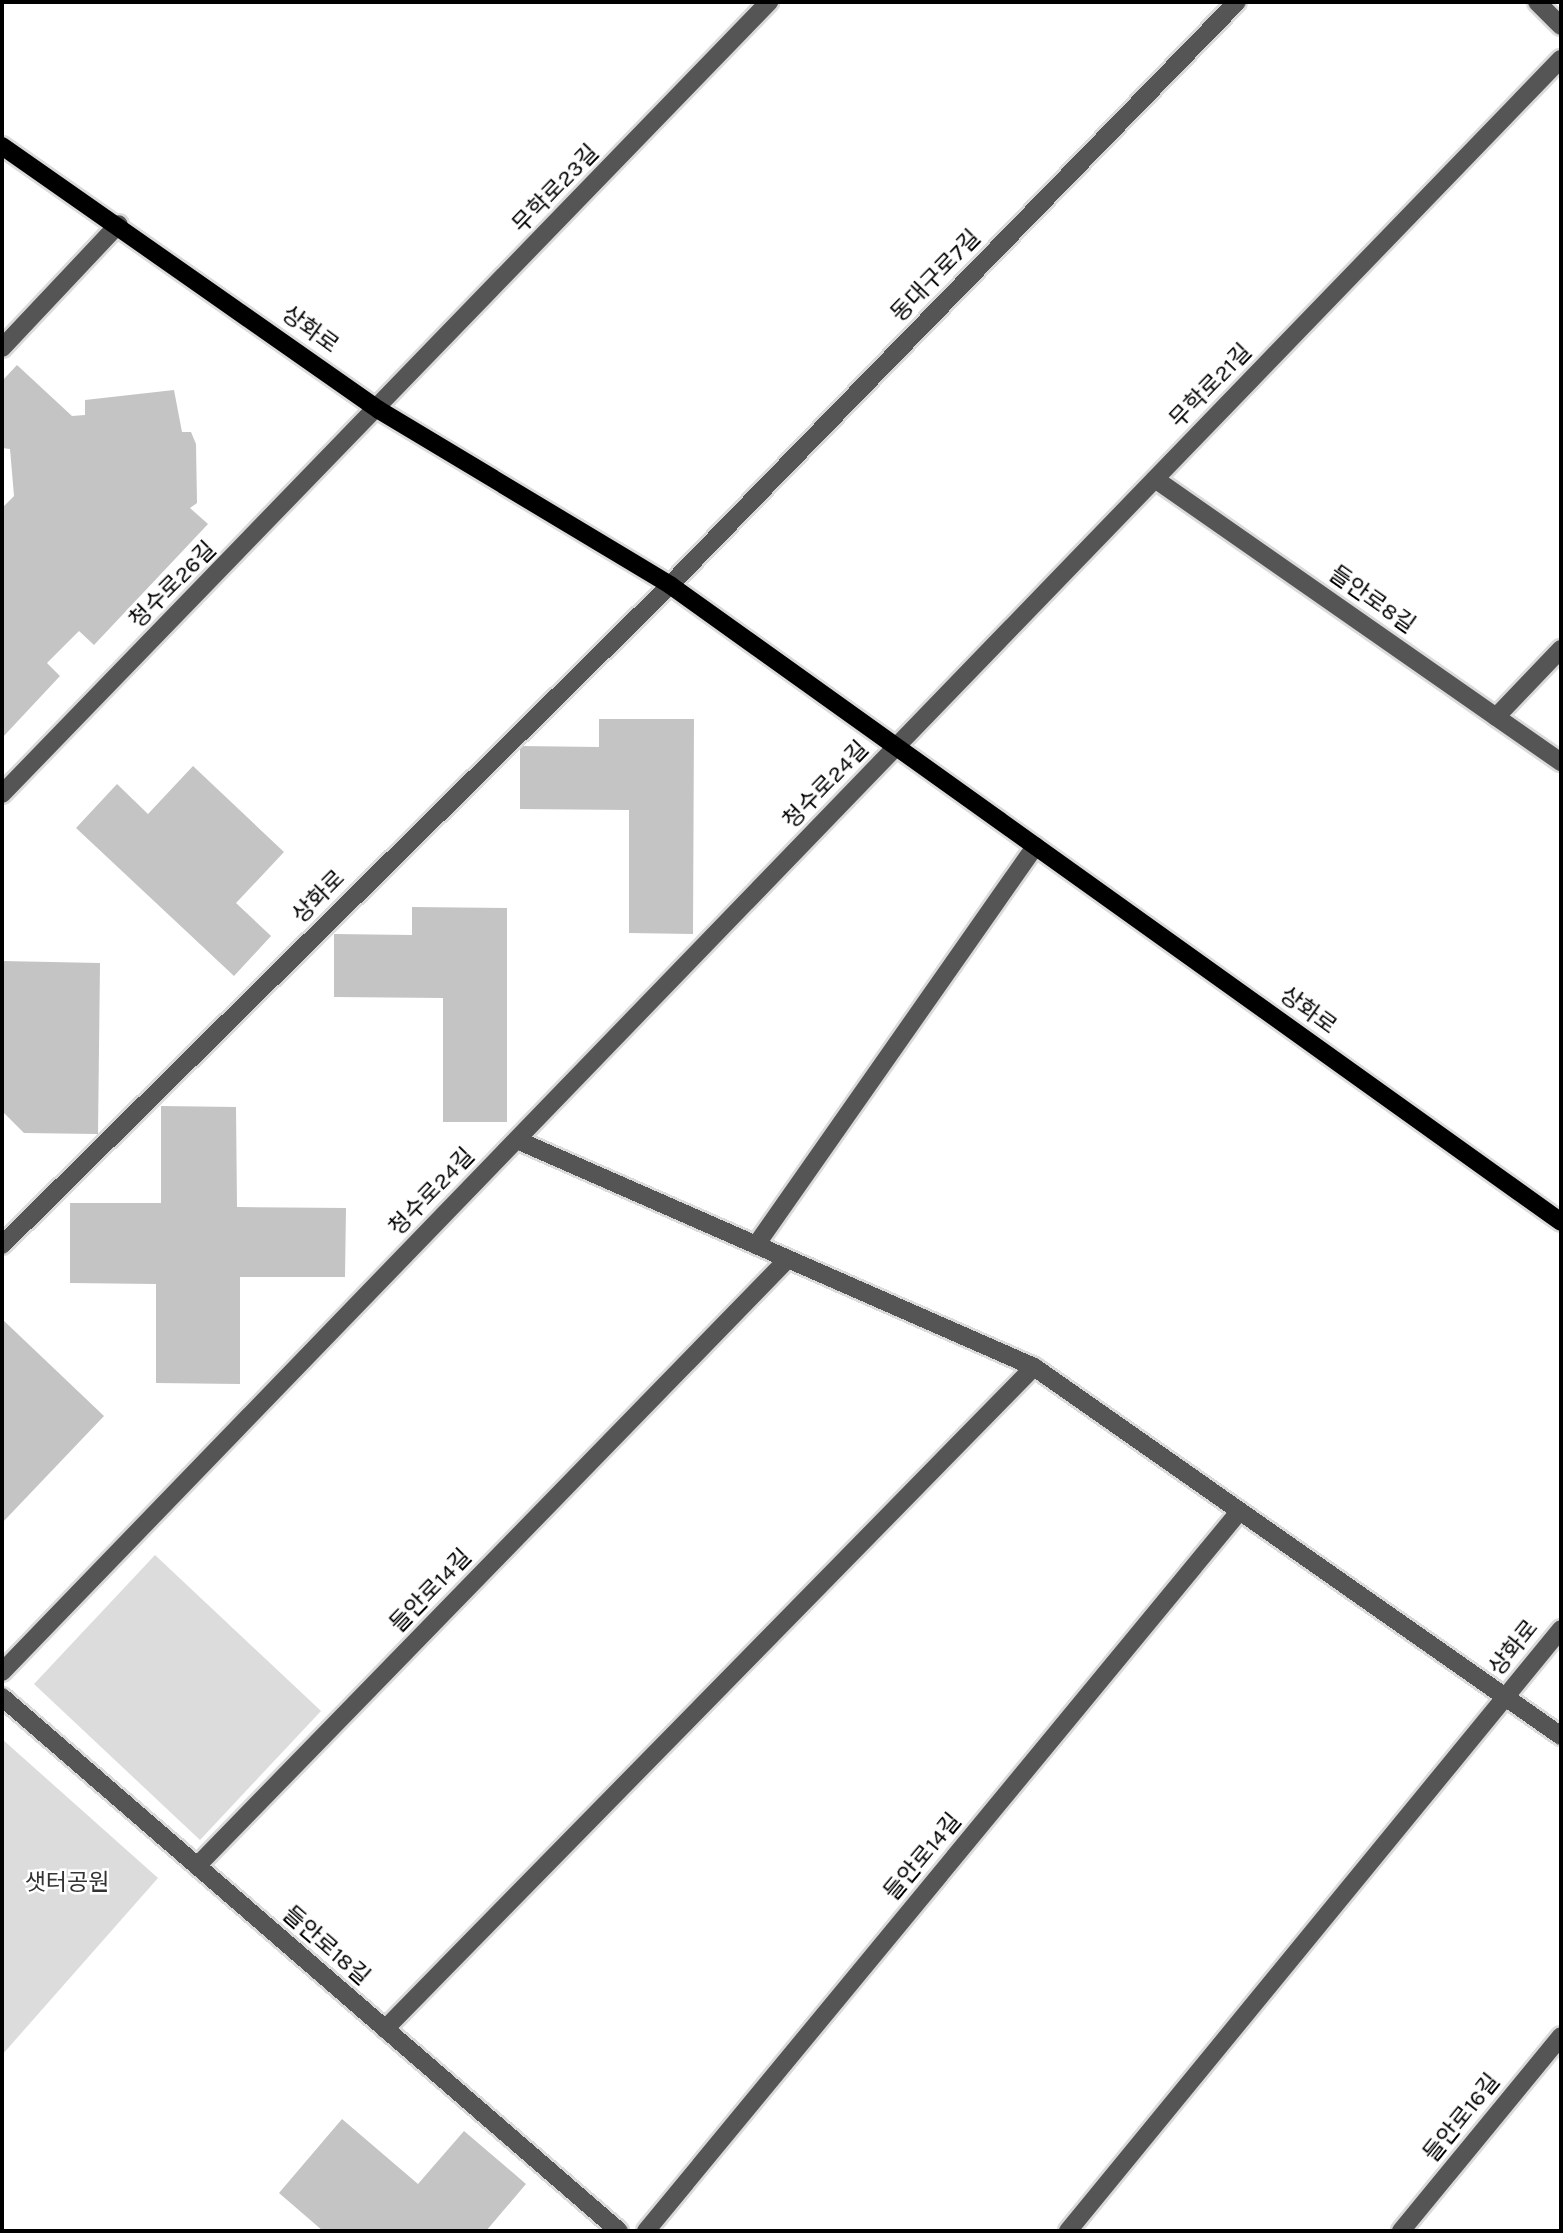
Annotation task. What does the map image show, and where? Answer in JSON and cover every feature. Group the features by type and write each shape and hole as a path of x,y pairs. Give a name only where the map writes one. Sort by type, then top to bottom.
{"main road":[{"name":"상화로","path":"2,145 379,410 670,585 1558,1214"}],"street":[{"name":"무학로23길","path":"379,410 769,2"},
{"name":"동대구로7길","path":"670,585 1237,2"},
{"path":"1537,2 1561,26"},
{"name":"무학로21길","path":"897,747 1561,59"},
{"path":"2,348 118,224"},
{"name":"청수로26길","path":"2,794 379,410"},
{"name":"들안로8길","path":"1155,479 1561,762"},
{"name":"상화로","path":"2,1245 670,585"},
{"path":"1496,717 1561,649"},
{"name":"청수로24길","path":"2,1672 897,747"},
{"path":"756,1245 1035,846"},
{"path":"517,1140 1034,1367 1238,1513 1561,1736"},
{"name":"들안로14길","path":"197,1866 788,1259"},
{"path":"385,2029 1034,1367"},
{"name":"들안로14길","path":"646,2231 1238,1513"},
{"name":"상화로","path":"1505,1697 1561,1629"},
{"name":"들안로18길","path":"2,1697 619,2231"},
{"path":"1068,2231 1505,1697"},
{"name":"들안로16길","path":"1401,2231 1561,2036"}],"green space":[{"path":"155,1555 321,1711 200,1840 34,1684"},
{"name":"샛터공원","path":"2,1739 158,1878 2,2055"}],"building":[{"path":"17,365 72,416 85,415 85,400 174,390 182,432 191,432 196,444 197,503 190,508 208,524 94,645 79,631 47,663 60,676 2,738 2,508 14,496 10,449 2,448 2,381"},
{"path":"599,719 694,719 693,934 629,933 629,810 520,809 520,746 599,747"},
{"path":"193,766 284,852 236,903 271,936 234,976 76,828 117,784 148,814"},
{"path":"412,907 507,908 507,1122 443,1122 443,998 334,997 334,934 412,935"},
{"path":"2,961 100,963 98,1134 24,1133 2,1111"},
{"path":"161,1106 236,1107 237,1207 346,1208 345,1277 240,1277 240,1384 156,1383 156,1284 70,1283 70,1203 161,1203"},
{"path":"2,1319 104,1416 2,1523"},
{"path":"342,2119 418,2184 464,2131 526,2184 486,2231 323,2231 279,2193"}]}
